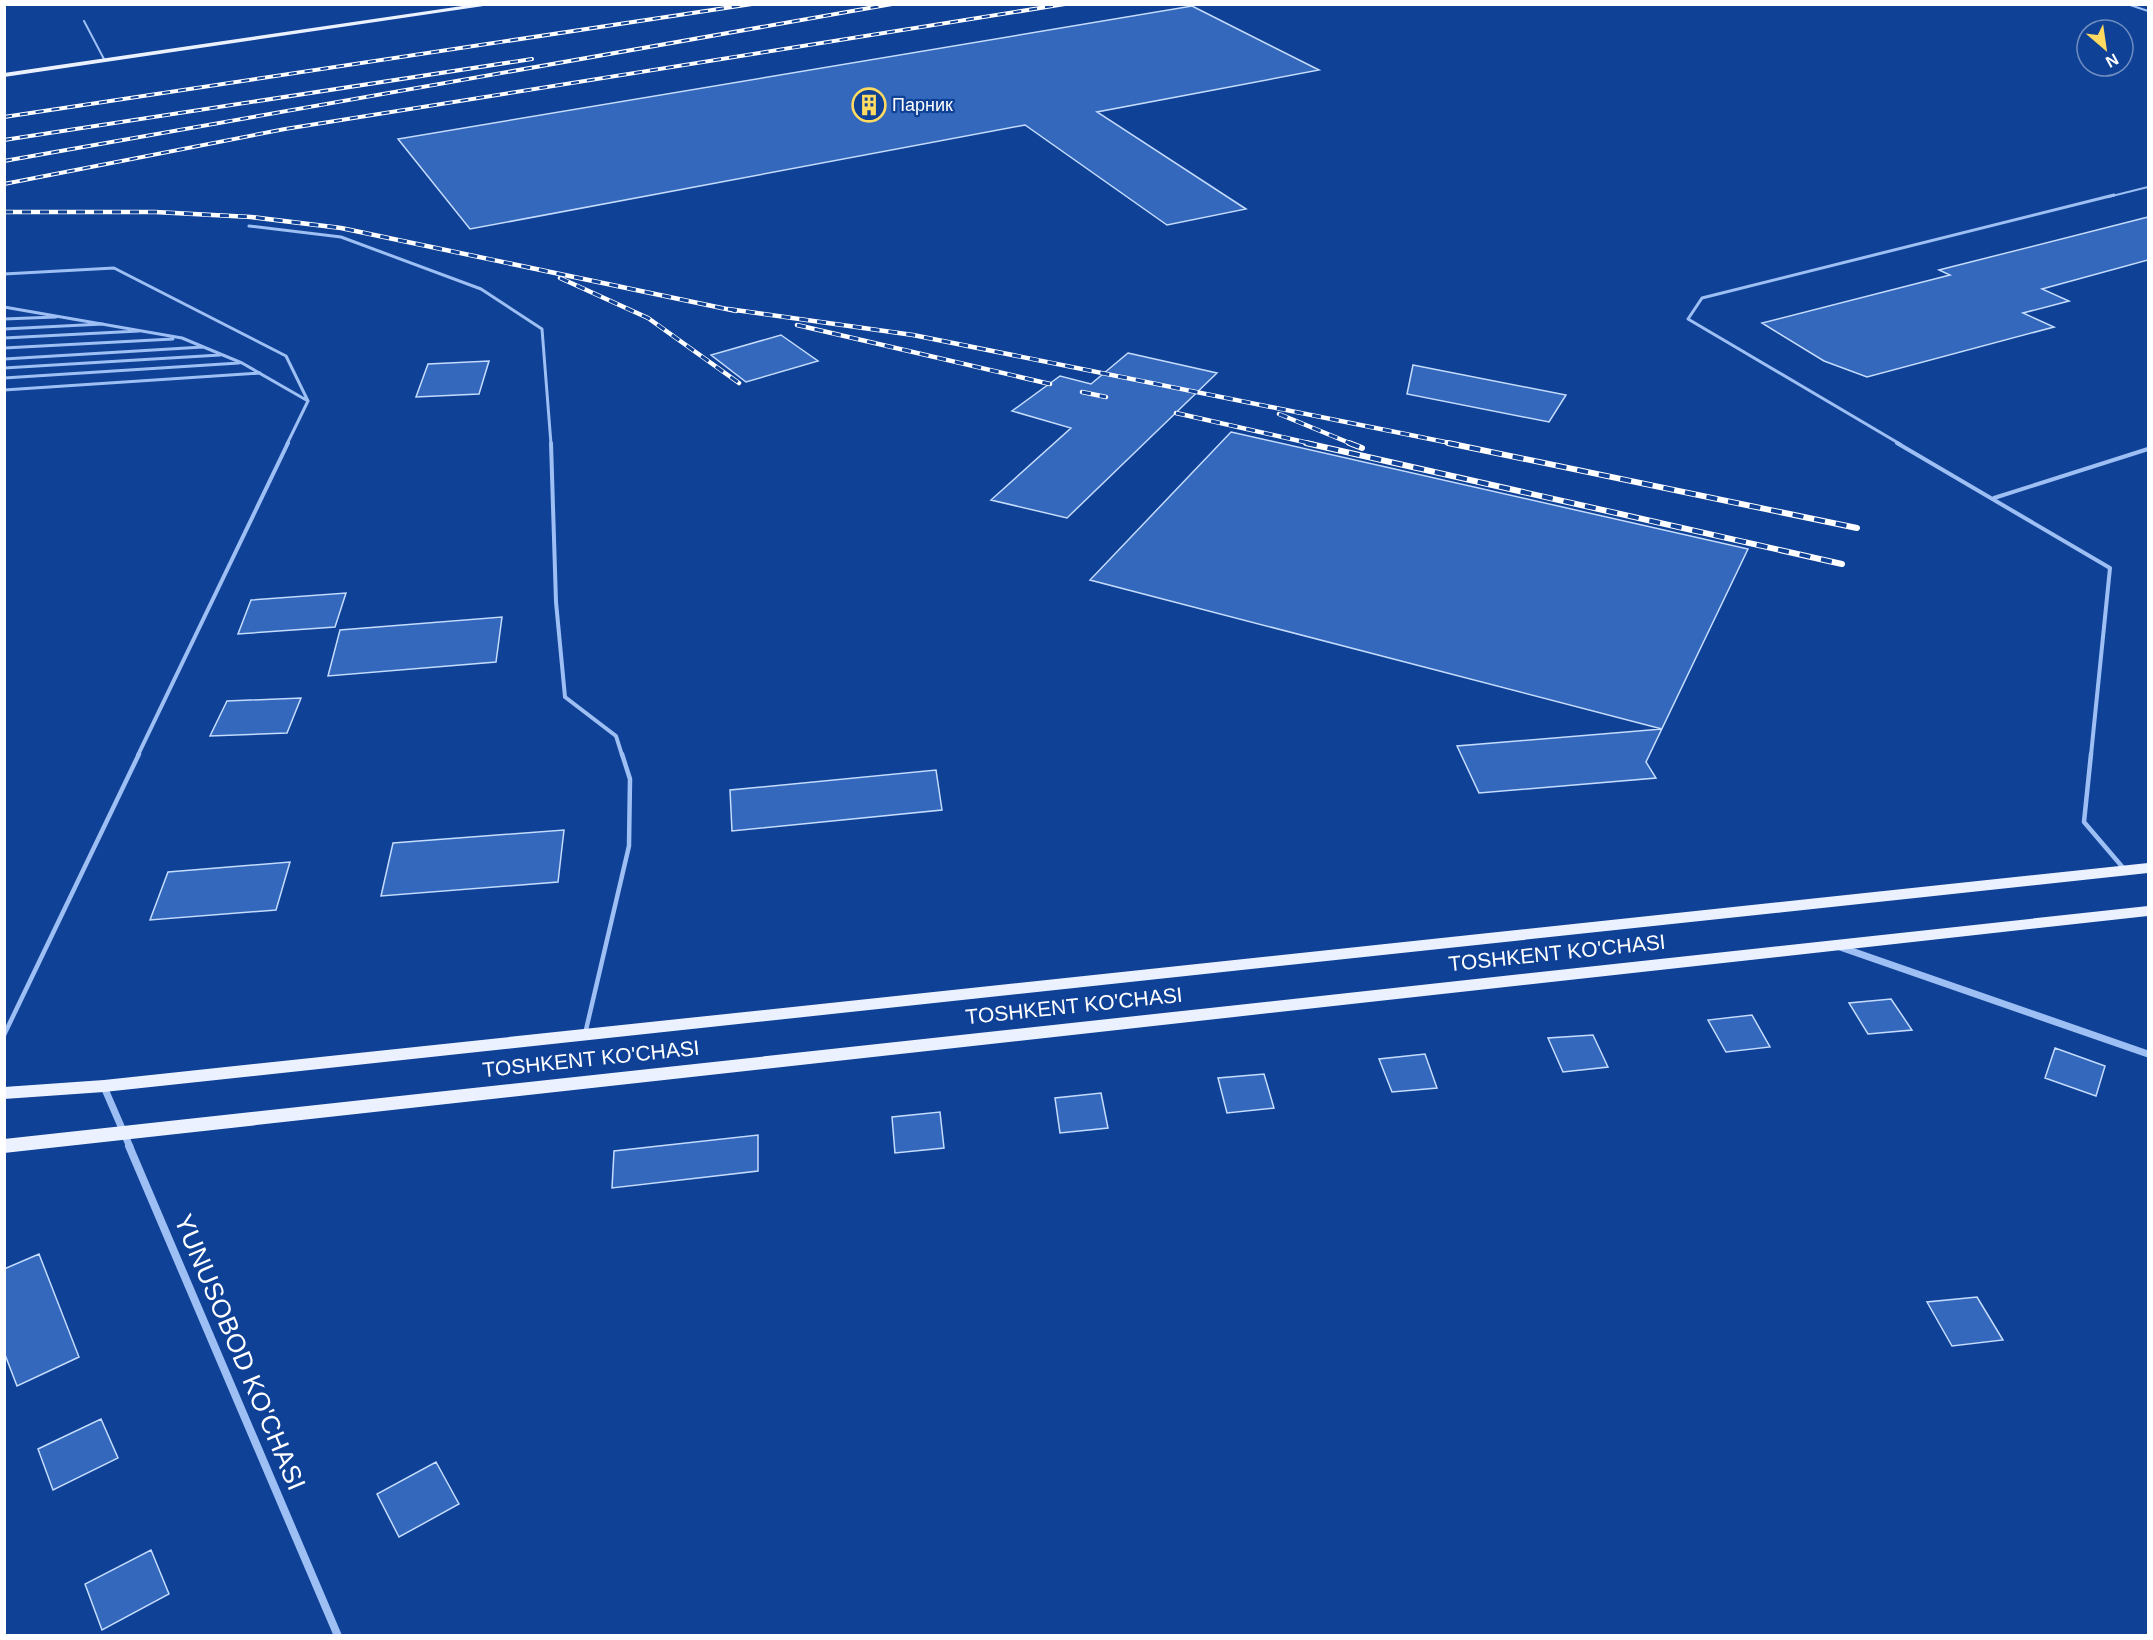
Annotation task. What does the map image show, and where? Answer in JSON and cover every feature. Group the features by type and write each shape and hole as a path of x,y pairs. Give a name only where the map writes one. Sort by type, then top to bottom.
{"main road":[{"path":"4,75 494,4"},
{"name":"TOSHKENT KO'CHASI","path":"4,1093 104,1086 2148,867"},
{"name":"TOSHKENT KO'CHASI","path":"4,1146 2148,911"}],"street":[{"path":"1834,945 2148,1054"},
{"name":"YUNUSOBOD KO'CHASI","path":"104,1086 338,1635"}],"lane":[{"path":"2127,4 2148,11"},
{"path":"84,21 105,61"},
{"path":"2125,870 2084,822 2110,568 1688,319 1702,298 2148,187"},
{"path":"249,226 341,237 481,289 542,329 549,383 554,469 555,590 565,697 616,736 630,779 629,846 585,1034"},
{"path":"4,274 114,268 286,356 308,400"},
{"path":"4,308 68,316 182,338 242,363 308,400"},
{"path":"4,319 68,316"},
{"path":"4,329 112,324"},
{"path":"4,338 145,331"},
{"path":"4,348 182,338"},
{"path":"4,359 206,347"},
{"path":"4,368 223,355"},
{"path":"4,378 242,363"},
{"path":"4,390 260,373"},
{"path":"4,1035 308,400"},
{"path":"1994,498 2148,449"}],"building":[{"name":"Парник","path":"1192,6 1319,70 1097,112 1246,209 1167,225 1025,125 470,229 398,139"},
{"path":"2148,217 2148,260 2042,289 2069,301 2023,313 2054,327 1867,377 1824,361 1762,323 1950,275 1939,270"},
{"path":"781,335 818,361 746,382 711,355"},
{"path":"1128,353 1217,373 1067,518 991,500 1071,428 1012,411 1060,376 1091,384"},
{"path":"489,361 479,394 416,397 428,364"},
{"path":"1413,365 1566,395 1549,422 1407,394"},
{"path":"1231,432 1748,549 1662,729 1090,580"},
{"path":"346,593 335,627 238,634 251,600"},
{"path":"502,617 496,662 328,676 340,630"},
{"path":"301,698 287,733 210,736 227,701"},
{"path":"1662,729 1646,762 1656,778 1479,793 1457,746"},
{"path":"936,770 942,810 732,831 730,790"},
{"path":"564,830 558,882 381,896 393,843"},
{"path":"290,862 276,910 150,920 168,872"},
{"path":"1891,999 1912,1030 1868,1034 1849,1003"},
{"path":"1752,1015 1770,1047 1726,1052 1708,1020"},
{"path":"1593,1035 1608,1067 1563,1072 1548,1038"},
{"path":"2055,1048 2105,1066 2096,1096 2045,1078"},
{"path":"1425,1054 1437,1088 1392,1092 1379,1059"},
{"path":"1264,1074 1274,1108 1227,1113 1218,1078"},
{"path":"1101,1093 1108,1128 1060,1133 1055,1098"},
{"path":"940,1112 944,1148 895,1153 892,1117"},
{"path":"758,1135 758,1171 612,1188 614,1151"},
{"path":"39,1254 79,1357 17,1386 4,1352 4,1269"},
{"path":"1977,1297 2003,1340 1952,1346 1927,1302"},
{"path":"101,1419 118,1458 53,1490 38,1449"},
{"path":"436,1462 459,1504 399,1537 377,1494"},
{"path":"151,1550 169,1594 102,1630 85,1584"}],"railway":[{"path":"4,117 752,4"},
{"path":"4,161 892,4"},
{"path":"4,184 285,129 1065,4"},
{"path":"4,140 532,59"},
{"path":"4,212 155,212 251,217 341,228 736,311"},
{"path":"560,278 648,318 739,383"},
{"path":"728,309 913,335 1455,444"},
{"path":"797,325 1050,384"},
{"path":"1082,392 1106,397"},
{"path":"1176,413 1313,444"},
{"path":"1279,414 1352,444"},
{"path":"1306,443 1842,564"},
{"path":"1349,443 1362,448"},
{"path":"1448,443 1857,528"}],"place":[{"name":"Парник","path":"869,105"}]}
